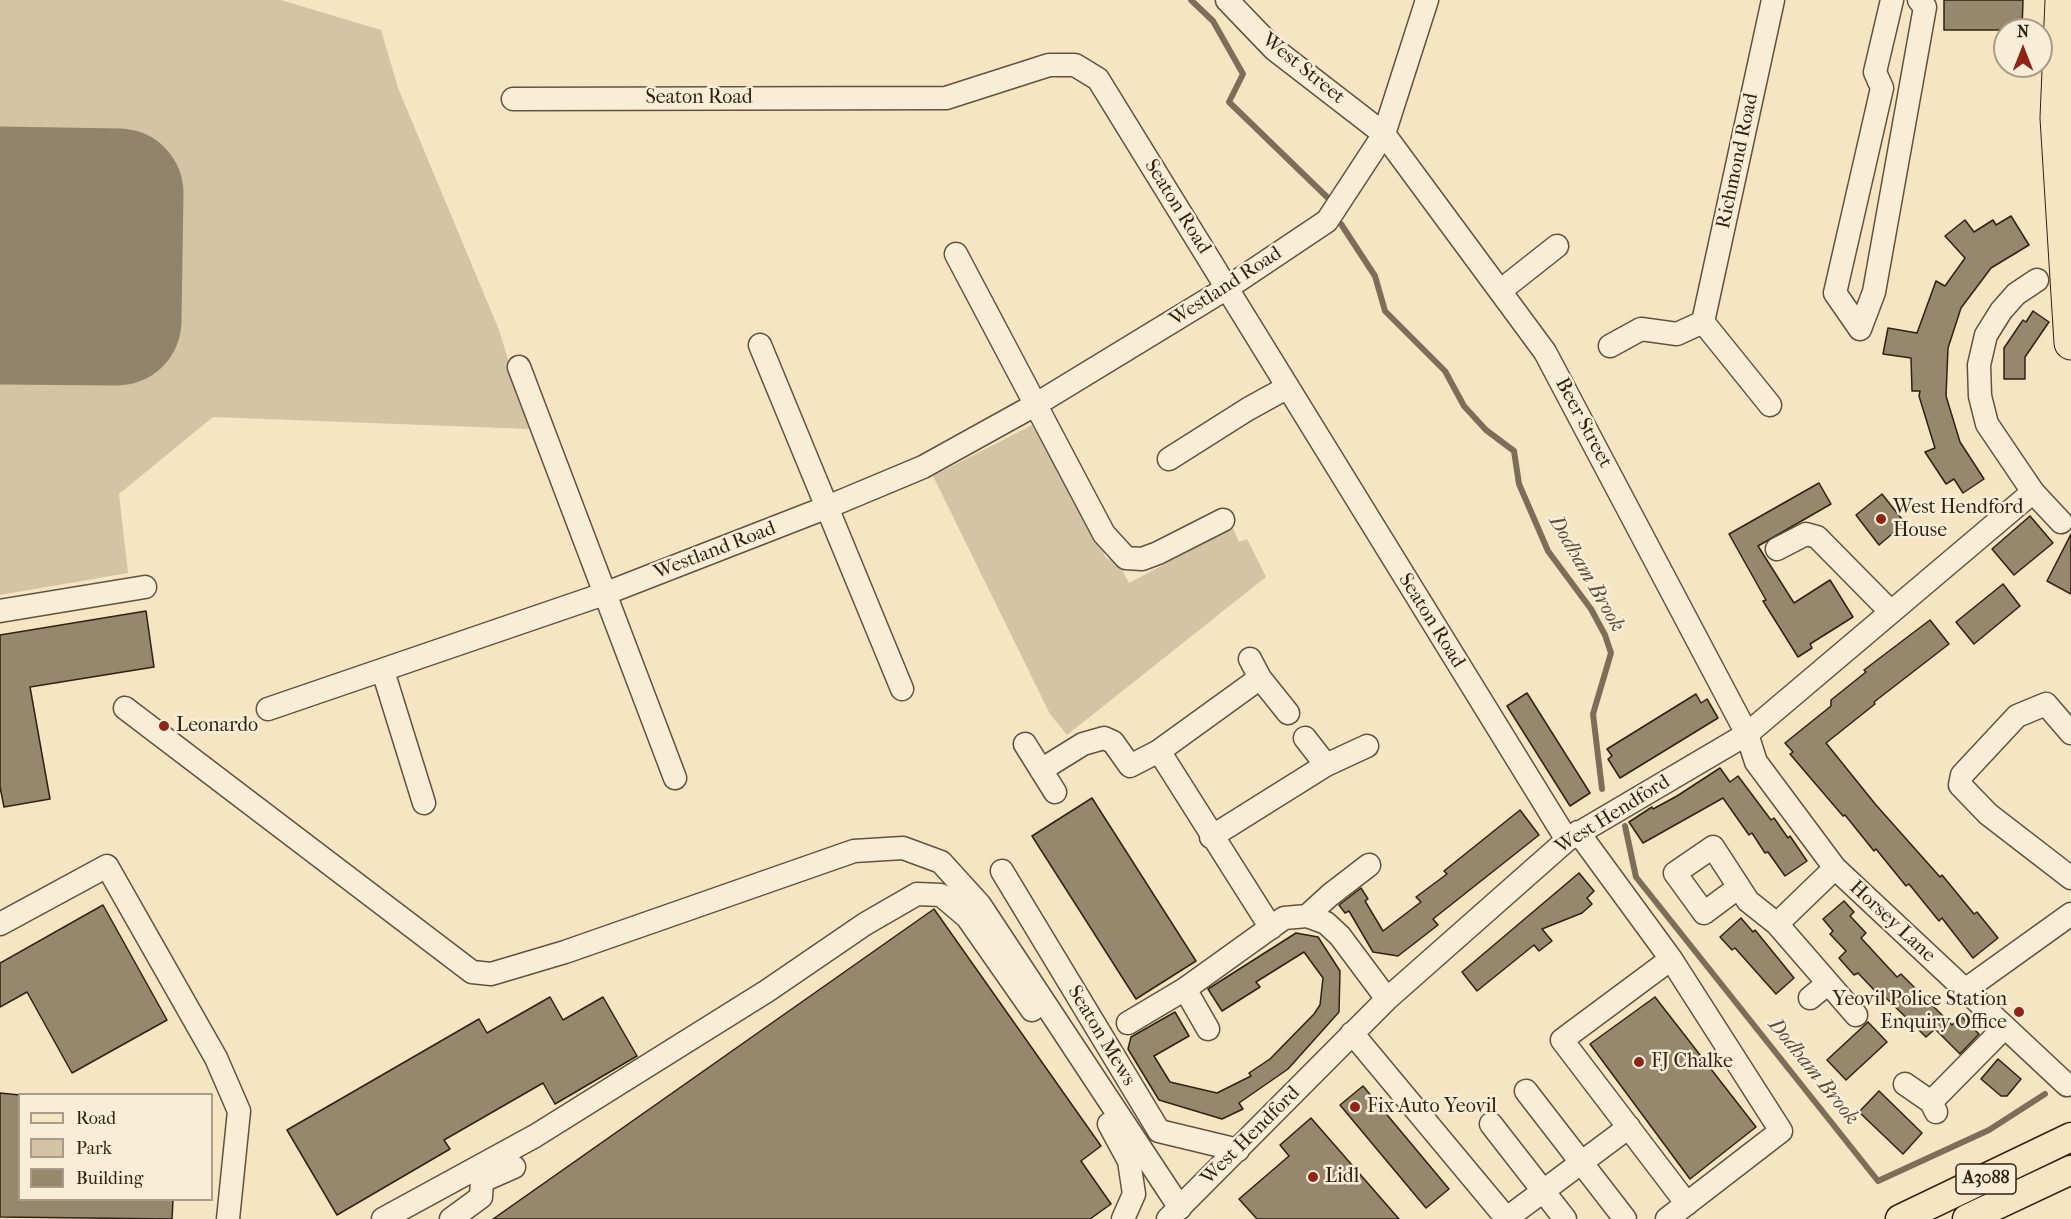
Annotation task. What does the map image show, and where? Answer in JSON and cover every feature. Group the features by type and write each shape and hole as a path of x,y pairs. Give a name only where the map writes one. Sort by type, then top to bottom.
{"highway":[{"path":"2062,0 2057,118 2071,343"}],"main road":[{"name":"A3088","path":"1900,1219 2071,1137"},
{"name":"A3088","path":"1967,1219 2071,1170"}],"street":[{"name":"West Street","path":"1227,0 1274,49 1384,134"},
{"name":"Westland Road","path":"268,709 604,594 825,508 923,467 1035,405 1227,288 1327,221 1384,134 1427,0"},
{"name":"Richmond Road","path":"1703,322 1773,0"},
{"path":"1892,0 1875,72 1882,88 1835,293 1860,329 1874,292 1925,7 1919,0"},
{"name":"Seaton Road","path":"513,99 946,98 1049,65 1075,65 1098,79 1288,387 1572,836 1671,959 1781,1131 1687,1204"},
{"name":"Beer Street","path":"1384,134 1545,352 1747,734"},
{"path":"1500,291 1557,246"},
{"path":"956,254 1104,534 1126,558 1142,559 1158,553 1223,520"},
{"path":"2037,280 2016,294 2001,310 1986,335 1979,365 1980,396 1987,424 2033,492 2061,522"},
{"path":"1610,346 1641,330 1677,334 1703,322 1770,405"},
{"path":"760,345 825,508 902,689"},
{"path":"519,367 675,778"},
{"path":"1169,459 1248,409 1288,387"},
{"name":"West Hendford","path":"1174,1213 1352,1033 1572,836 1747,734 2033,492"},
{"path":"1777,549 1806,534 1817,537 1890,611"},
{"path":"0,611 145,587"},
{"path":"1041,770 1093,739 1104,738 1113,742 1130,766 1159,751 1255,669 1288,713"},
{"path":"383,671 424,803"},
{"path":"2071,733 2046,704 2017,716 1962,775 1960,785 1988,814 2071,878"},
{"path":"125,708 472,972 491,974 565,952 854,851 903,848 941,862 980,905 1174,1213"},
{"name":"Horsey Lane","path":"1747,734 1756,762 1835,868 2067,1085"},
{"path":"1305,738 1326,765"},
{"path":"1026,744 1055,792"},
{"path":"1211,837 1326,765 1367,746"},
{"path":"1159,751 1211,837 1271,928"},
{"path":"0,924 107,866 216,1058 239,1111 228,1219"},
{"path":"1307,916 1329,895 1369,866"},
{"path":"1777,924 1835,868"},
{"name":"Seaton Mews","path":"1002,871 1159,1131 1238,1150"},
{"path":"383,1219 535,1136 767,991 865,924 917,894 941,895 967,917 1102,1112 1129,1161 1134,1194 1123,1219"},
{"path":"1744,894 1777,924 1818,991 1856,1015"},
{"path":"1965,990 2071,914"},
{"path":"1128,1023 1185,989 1284,918 1307,916 1326,923 1340,936 1388,999"},
{"path":"1667,1219 1687,1204 1562,1040 1671,959"},
{"path":"1185,989 1208,1029"},
{"path":"1905,1084 1933,1107 2004,1028"},
{"path":"1352,1033 1507,1219 1629,1127"},
{"path":"1526,1091 1625,1219"},
{"path":"1491,1124 1565,1219"},
{"path":"451,1219 481,1197 482,1181 514,1167"}],"green space":[{"path":"0,0 281,0 381,30 398,88 499,330 529,429 213,417 119,494 128,573 0,595"},
{"path":"1032,425 1106,558 1119,564 1129,583 1233,528 1239,542 1247,539 1266,577 1067,735 1050,714 933,476"}],"building":[{"path":"1944,0 2023,0 2022,18 1993,18 1993,30 1944,30"},
{"path":"2011,216 2029,245 1991,268 1961,308 1948,348 1946,396 1960,442 1984,479 1963,493 1954,479 1946,484 1925,452 1935,448 1919,396 1920,391 1912,391 1911,358 1883,354 1888,328 1917,333 1936,281 1945,286 1965,258 1945,236 1965,220 1974,232 1993,220 1996,225"},
{"path":"2033,311 2049,322 2025,357 2025,379 2004,379 2004,348 2023,320 2026,322"},
{"path":"1819,483 1831,504 1758,546 1794,603 1830,580 1853,617 1810,644 1812,648 1798,657 1763,601 1766,600 1729,534"},
{"name":"West Hendford House","path":"1882,494 1905,523 1879,545 1856,515"},
{"path":"2030,516 2053,543 2014,575 1992,549"},
{"path":"2071,534 2071,594 2047,581"},
{"path":"2003,584 2020,606 1974,644 1956,622"},
{"path":"146,611 154,667 30,687 50,799 4,807 0,787 0,635"},
{"path":"1930,620 1949,644 1874,702 1875,704 1826,743 1876,805 1940,877 1942,875 1974,914 1977,912 1998,938 1973,958 1942,918 1939,921 1909,884 1906,886 1876,849 1874,851 1845,815 1843,816 1790,754 1793,752 1785,743 1831,706 1831,700 1866,672 1864,670"},
{"path":"1527,693 1590,793 1570,806 1507,706"},
{"path":"1696,694 1701,703 1707,699 1718,718 1620,778 1608,759 1612,756 1607,749"},
{"path":"1720,768 1730,782 1738,776 1771,820 1774,818 1788,838 1790,836 1807,861 1785,876 1768,852 1765,853 1752,833 1749,835 1723,798 1643,843 1629,822 1652,807 1653,809 1677,796"},
{"path":"1092,798 1196,961 1136,999 1032,836"},
{"path":"1520,810 1539,835 1433,919 1438,925 1398,956 1373,952 1349,911 1345,913 1339,905 1361,888 1368,899 1365,901 1383,931 1421,902 1416,897 1447,874 1444,871"},
{"path":"1579,873 1594,891 1587,898 1592,904 1582,913 1542,929 1552,941 1539,951 1534,945 1477,991 1462,972"},
{"path":"1844,901 1854,912 1850,916 1866,933 1861,938 1897,977 1901,974 1952,1025 1961,1016 1979,1034 1960,1054 1935,1029 1926,1037 1878,990 1876,992 1858,973 1854,975 1839,958 1846,951 1830,934 1833,931 1823,919"},
{"path":"103,905 167,1020 72,1073 27,992 0,1007 0,963"},
{"path":"934,909 1101,1146 1081,1161 1111,1204 1090,1219 493,1219"},
{"path":"1741,918 1753,932 1755,930 1794,978 1776,994 1735,948 1732,950 1720,937"},
{"path":"1296,933 1318,937 1340,971 1339,1012 1288,1069 1239,1103 1243,1109 1222,1119 1159,1100 1128,1049 1131,1037 1175,1012 1189,1036 1154,1056 1170,1082 1217,1093 1251,1076 1249,1073 1270,1059 1314,1014 1320,1005 1323,978 1304,952 1256,982 1260,987 1222,1011 1208,989"},
{"path":"550,997 563,1020 603,997 637,1056 555,1104 543,1083 444,1140 450,1149 337,1215 287,1130 479,1019 487,1033"},
{"path":"1655,997 1756,1127 1690,1179 1590,1044"},
{"path":"1868,1022 1887,1042 1846,1080 1827,1060"},
{"path":"1998,1059 2021,1079 2007,1096 2001,1096 1981,1079"},
{"path":"1363,1086 1449,1189 1426,1208 1340,1105"},
{"path":"1879,1091 1922,1133 1903,1154 1859,1112"},
{"path":"0,1093 18,1095 18,1201 173,1201 172,1219 0,1217"},
{"name":"Lidl","path":"1311,1118 1399,1219 1257,1219 1239,1199 1289,1156 1280,1145"}],"waterway":[{"path":"1191,0 1213,21 1243,74 1229,102 1327,197"},
{"name":"Dodham Brook","path":"1341,224 1375,276 1385,311 1445,371 1464,406 1486,430 1514,451 1519,484 1548,551 1591,609 1605,635 1611,653 1593,714 1602,789"},
{"name":"Dodham Brook","path":"1625,826 1636,877 1878,1181 1989,1130 2045,1094"}],"runway":[{"path":"0,191 119,193 117,321 0,320"}],"place":[{"name":"West Hendford House","path":"1881,519"},
{"name":"Leonardo","path":"164,726"},
{"name":"Yeovil Police Station Enquiry Office","path":"2019,1012"},
{"name":"FJ Chalke","path":"1639,1062"},
{"name":"Fix Auto Yeovil","path":"1355,1107"},
{"name":"Lidl","path":"1313,1177"}]}
